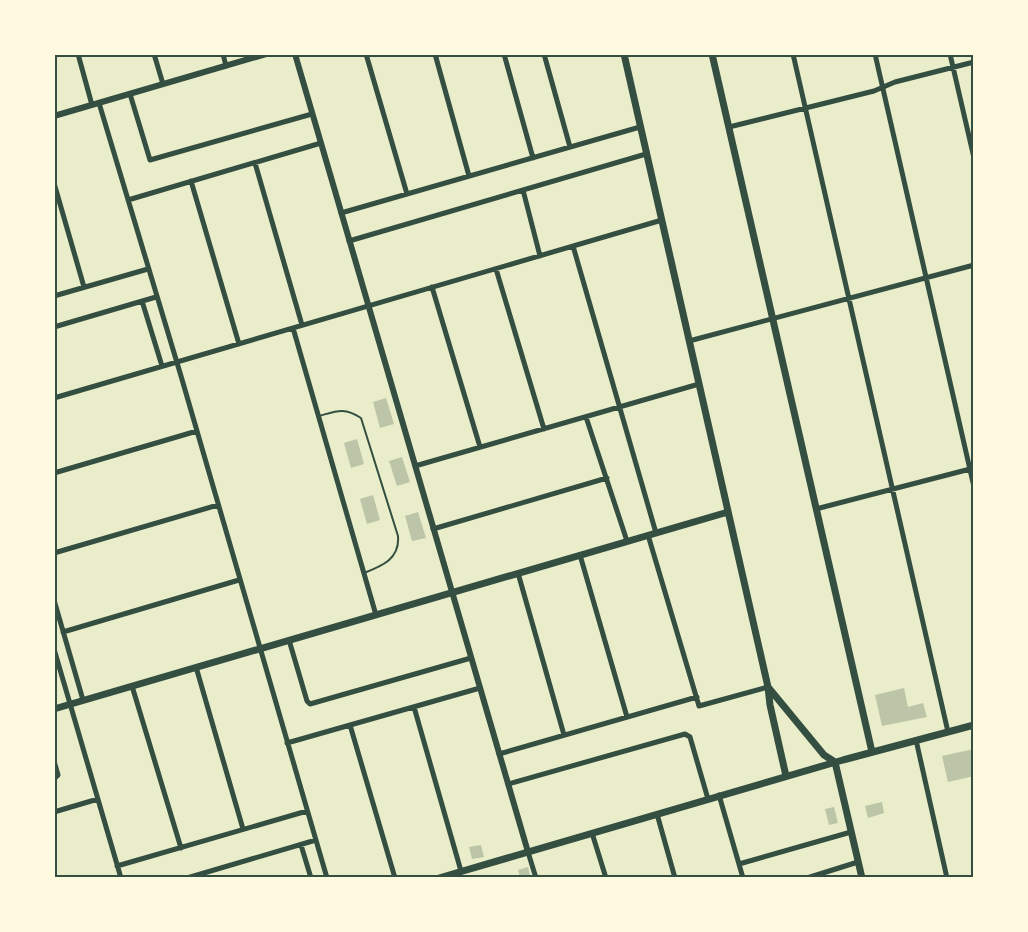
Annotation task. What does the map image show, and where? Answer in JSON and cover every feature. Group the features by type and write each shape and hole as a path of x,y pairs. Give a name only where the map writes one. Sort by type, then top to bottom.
{"main road":[{"path":"624,54 768,687 786,776"},
{"path":"712,54 872,752"},
{"path":"54,709 728,512"},
{"path":"768,687 821,752 835,762 862,878"},
{"path":"439,878 719,795 974,725"}],"street":[{"path":"78,54 128,200 327,878"},
{"path":"154,54 163,84"},
{"path":"223,54 226,66"},
{"path":"54,116 266,54"},
{"path":"295,54 536,878"},
{"path":"366,54 407,194"},
{"path":"435,54 469,176"},
{"path":"504,54 533,158"},
{"path":"544,54 570,147"},
{"path":"793,54 948,732"},
{"path":"875,54 972,469 974,486"},
{"path":"950,54 974,158"},
{"path":"729,126 974,62"},
{"path":"130,94 150,160 312,114"},
{"path":"341,213 640,127"},
{"path":"128,200 321,143"},
{"path":"349,241 646,154"},
{"path":"255,163 302,326"},
{"path":"191,182 239,344"},
{"path":"54,183 84,287"},
{"path":"523,190 540,256"},
{"path":"54,398 662,220"},
{"path":"573,246 620,407 699,706 768,687"},
{"path":"689,341 974,265"},
{"path":"54,296 148,268"},
{"path":"496,269 544,429"},
{"path":"432,287 480,447"},
{"path":"54,327 156,297"},
{"path":"142,301 162,366"},
{"path":"293,328 376,615"},
{"path":"415,466 699,384"},
{"path":"586,417 627,541"},
{"path":"54,473 196,430"},
{"path":"816,509 972,469"},
{"path":"433,529 607,478"},
{"path":"54,553 218,505"},
{"path":"580,555 627,717"},
{"path":"518,573 564,735"},
{"path":"63,632 239,580"},
{"path":"54,600 83,700"},
{"path":"289,640 307,702 310,704 471,658"},
{"path":"54,649 121,878"},
{"path":"196,667 243,829"},
{"path":"132,686 181,848"},
{"path":"287,743 480,688"},
{"path":"499,754 697,697"},
{"path":"414,707 461,871"},
{"path":"350,725 395,878"},
{"path":"508,784 685,734 690,737 708,799"},
{"path":"916,740 947,878"},
{"path":"54,761 56,778"},
{"path":"719,795 743,878"},
{"path":"54,812 98,799"},
{"path":"117,866 307,811"},
{"path":"657,814 675,878"},
{"path":"740,864 851,832"},
{"path":"592,833 606,878"},
{"path":"187,878 316,840"},
{"path":"301,844 311,878"},
{"path":"807,878 858,862"}],"lane":[{"path":"319,416 344,410 361,418 398,536 396,553 390,561 364,573"}],"building":[{"path":"386,398 394,424 380,428 373,402"},
{"path":"357,439 364,464 351,468 344,443"},
{"path":"402,457 410,482 397,486 389,461"},
{"path":"373,495 380,520 367,524 360,499"},
{"path":"418,512 426,538 412,541 405,516"},
{"path":"904,688 908,707 923,703 927,717 882,726 875,695"},
{"path":"974,749 974,776 948,782 942,756"},
{"path":"882,802 884,813 868,818 865,806"},
{"path":"834,807 838,823 829,825 825,809"},
{"path":"481,845 484,857 472,859 469,847"},
{"path":"528,867 531,878 520,878 518,870"}]}
